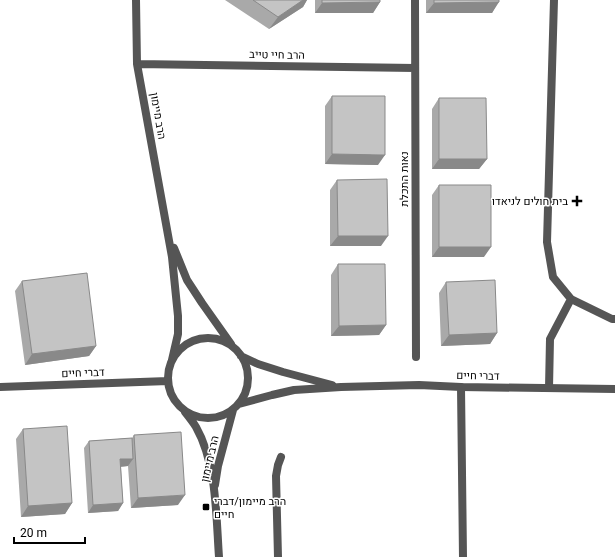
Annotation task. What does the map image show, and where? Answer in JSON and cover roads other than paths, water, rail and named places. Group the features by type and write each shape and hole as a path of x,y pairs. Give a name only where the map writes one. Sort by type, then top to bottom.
{"street":[{"name":"הרב מיימון","path":"136,0 138,64 172,257 178,316 178,334 172,360"},
{"name":"נאות התכלת","path":"415,0 416,357"},
{"path":"554,0 547,242 553,277 571,299 612,319 615,319"},
{"name":"הרב חיי טייב","path":"138,64 415,68"},
{"name":"הרב מיימון","path":"168,234 187,280 234,348"},
{"path":"548,388 550,339 571,299"},
{"path":"212,338 224,341 234,348 241,356 246,365 248,386 244,396 236,407 222,416 210,419 197,417 185,412 176,404 170,393 168,370 172,360 179,350 188,343 200,339 212,338"},
{"name":"דברי חיים","path":"241,356 258,364 283,372 341,387"},
{"name":"דברי חיים","path":"0,387 168,381"},
{"name":"דברי חיים","path":"236,407 272,395 294,390 341,387 419,385 615,389"},
{"path":"461,387 463,557"},
{"name":"הרב מיימון","path":"214,496 218,466 236,407"},
{"name":"הרב מיימון","path":"185,412 196,428 203,444 210,467 214,496"},
{"path":"278,557 276,476 281,457"},
{"path":"214,496 219,557"}],"place":[{"name":"בית חולים לניאדו","path":"577,201"},
{"name":"הרב מיימון/דברי חיים","path":"206,507"}]}
